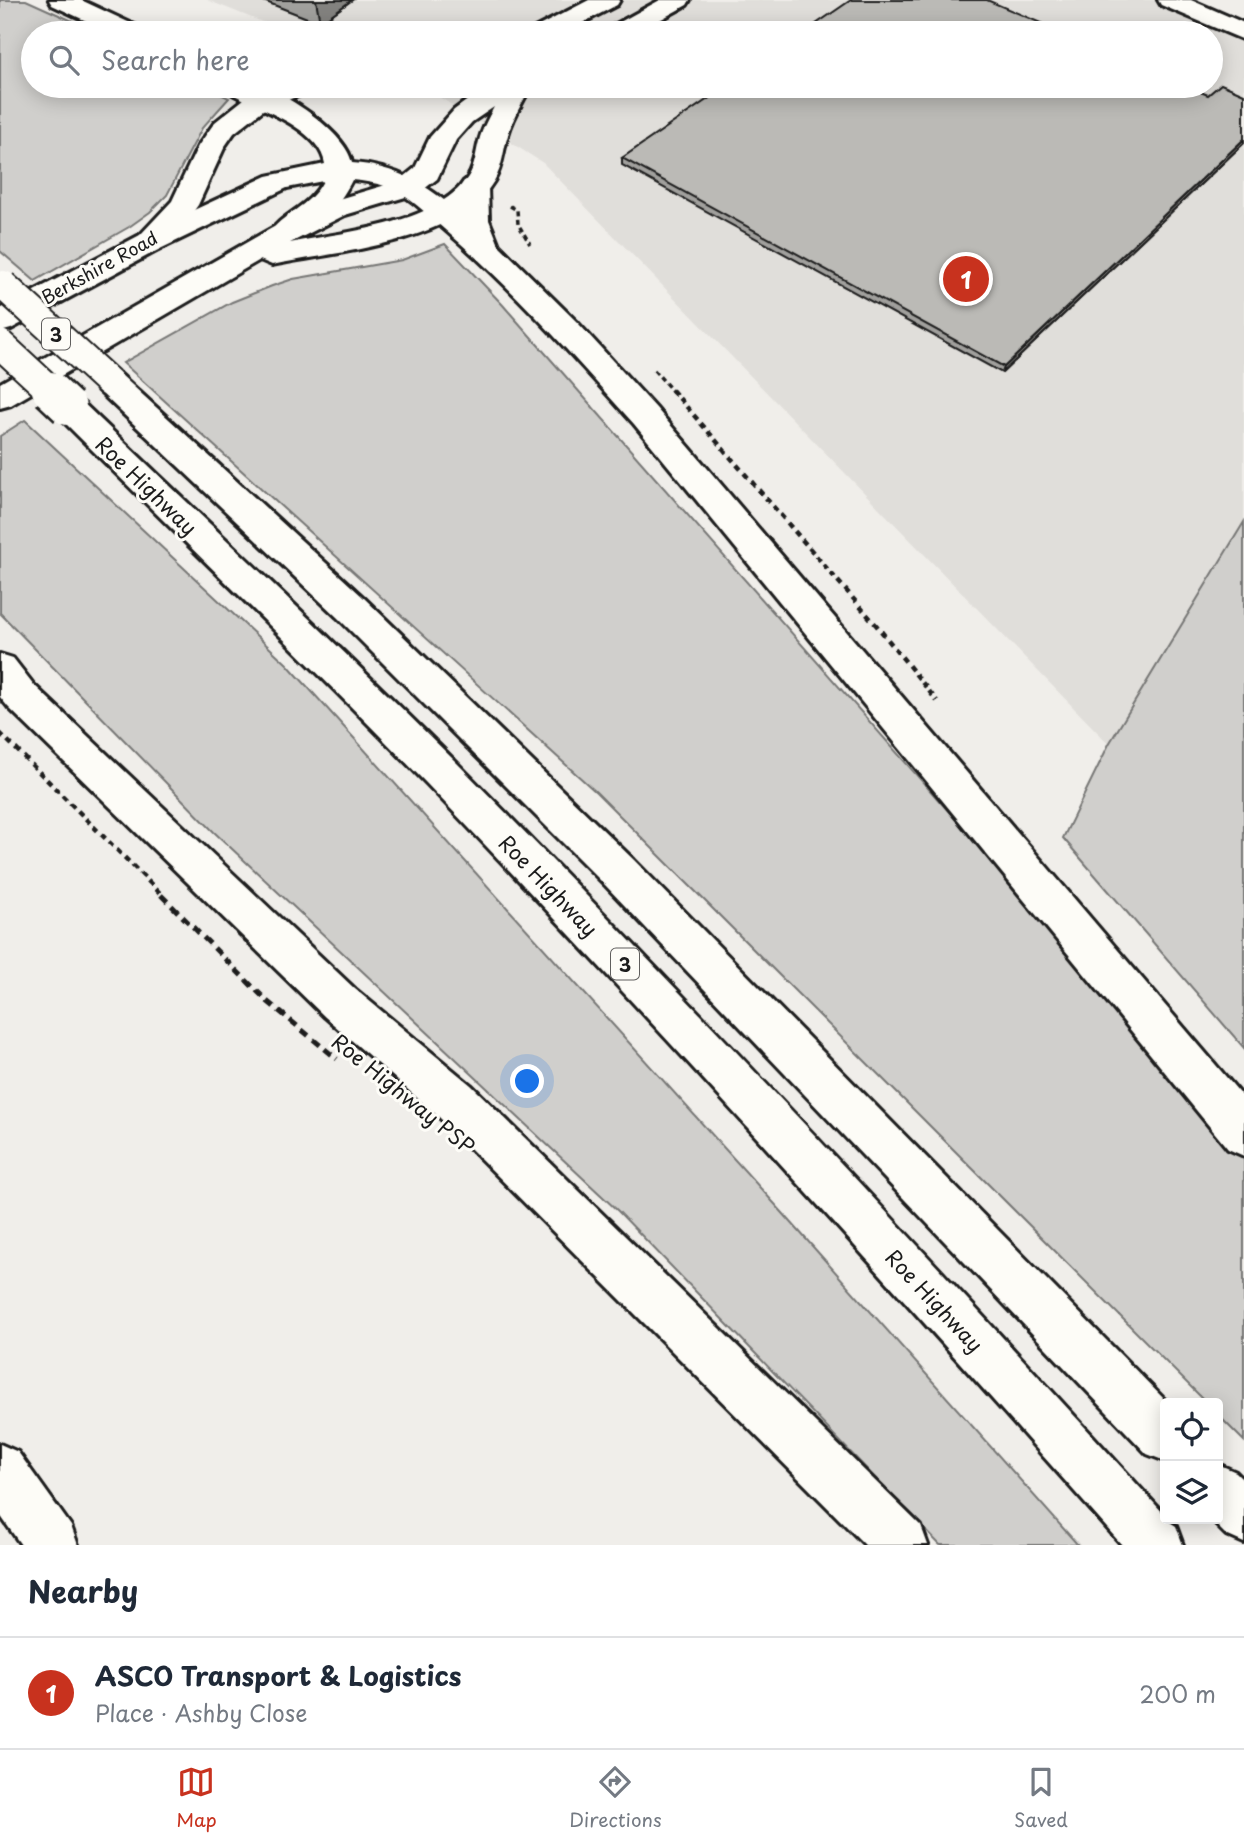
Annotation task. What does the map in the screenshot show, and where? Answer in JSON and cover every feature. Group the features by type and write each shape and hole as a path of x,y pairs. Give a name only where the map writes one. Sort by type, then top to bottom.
{"main road":[{"path":"61,0 110,21"},
{"path":"567,21 608,0"},
{"path":"640,21 678,0"},
{"path":"1170,0 1219,21"},
{"path":"1223,23 1244,32"},
{"name":"Berkshire Road","path":"0,322 150,242 163,232 185,204 216,139 235,118 265,98"},
{"path":"0,397 282,235 335,209 409,187 427,173 444,137 463,116 490,98"},
{"path":"210,275 283,253 395,231 441,212 474,187 486,167 499,121 510,98"},
{"path":"262,99 321,134 335,150 341,171 335,189 328,199 282,235"},
{"path":"150,242 277,182 302,175 341,171 370,173 409,187 441,212 489,252 567,330 686,464 1244,1133"},
{"path":"474,187 472,217 478,236 489,252"},
{"name":"3","path":"2,284 350,607 620,873 1160,1431"},
{"name":"Roe Highway","path":"0,344 68,407 439,770 592,929 1016,1387 1157,1545"},
{"path":"5,695 340,1003 455,1101 902,1545"},
{"path":"0,1470 52,1545"},
{"path":"1223,1495 1244,1517"}],"path":[{"name":"Roe Highway PSP","path":"5,695 267,1001 340,1060"}],"shaded area":[{"path":"0,0 26,0 72,21 21,21 21,98 229,98 202,128 167,195 129,227 35,281 0,251"},
{"path":"207,0 1172,0 1221,21 260,21"},
{"path":"1223,22 1244,31 1244,523 1109,744 543,163 441,98 1223,98"},
{"path":"445,244 502,304 1067,946 1244,1160 1244,1441 1223,1420 1223,1398 1202,1398 596,792 123,363 232,302 272,286 293,279 402,260"},
{"path":"25,420 287,664 782,1212 1078,1545 940,1545 618,1211 214,832 0,613 0,436"},
{"path":"1244,522 1244,1048 1063,838 1109,744"}],"building":[{"path":"851,0 987,0 1036,21 820,21"},
{"path":"1223,85 1244,94 1244,139 1004,367 622,158 710,98 1223,98"}],"place":[{"name":"ASCO Transport & Logistics","path":"966,279"}]}
